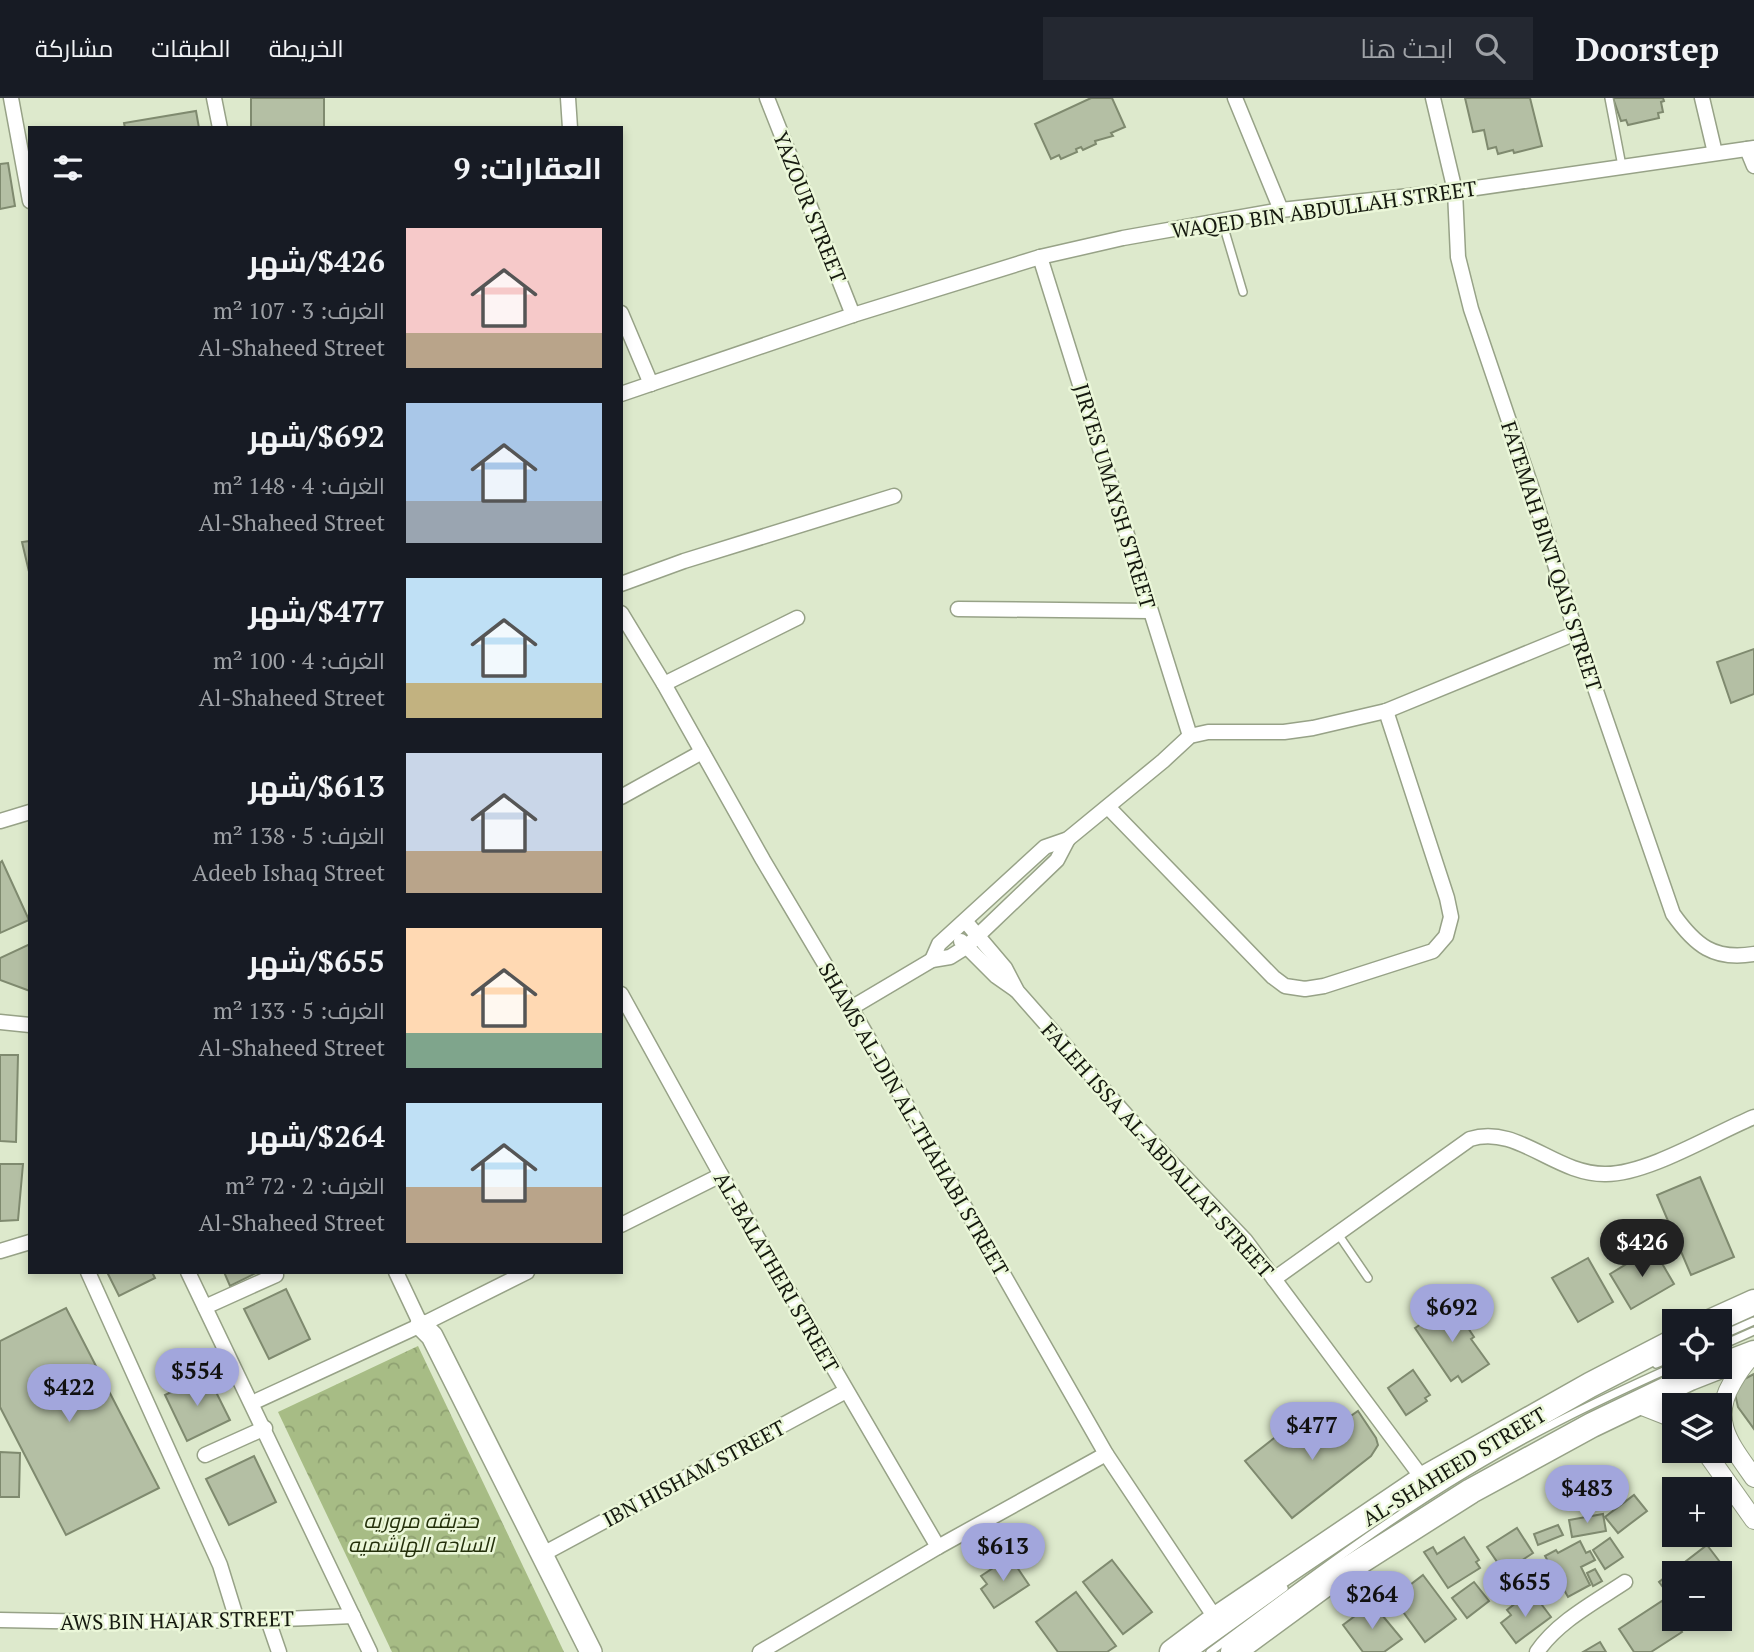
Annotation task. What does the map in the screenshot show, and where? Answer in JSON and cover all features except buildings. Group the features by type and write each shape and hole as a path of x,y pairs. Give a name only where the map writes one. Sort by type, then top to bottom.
{"highway":[{"path":"1732,1312 1754,1302"},
{"name":"AL-SHAHEED STREET","path":"1172,1652 1216,1619 1423,1479 1662,1348"},
{"name":"AL-SHAHEED STREET","path":"1732,1362 1754,1354"},
{"name":"AL-SHAHEED STREET","path":"1233,1652 1331,1580 1452,1503 1592,1425 1686,1379"}],"main road":[{"path":"421,1325 432,1336 591,1652"},
{"path":"421,1325 424,1346 575,1652"}],"street":[{"path":"11,98 28,190"},
{"path":"214,98 220,126"},
{"path":"568,98 570,126"},
{"name":"YAZOUR STREET","path":"767,98 853,315"},
{"path":"1235,98 1281,210"},
{"name":"FATEMAH BINT QAIS STREET","path":"1433,98 1455,191 1458,257 1471,309 1532,489 1576,633 1673,914 1686,932 1704,948 1738,957 1754,954"},
{"path":"1702,98 1714,153"},
{"path":"1750,148 1754,166"},
{"name":"WAQED BIN ABDULLAH STREET","path":"623,393 853,315 1040,257 1123,238 1281,210 1455,191 1750,148"},
{"name":"JIRYES UMAYSH STREET","path":"1040,257 1190,736"},
{"path":"623,318 651,384"},
{"path":"623,583 684,561 894,496"},
{"path":"958,609 1150,611"},
{"name":"SHAMS AL-DIN AL-THAHABI STREET","path":"623,616 1106,1454 1216,1619"},
{"path":"664,684 797,618"},
{"path":"932,960 939,944 1045,848 1068,839 1190,736 1208,732 1284,732 1386,711 1576,633"},
{"path":"1108,807 1273,977 1285,986 1305,989 1324,986 1433,951 1446,936 1451,917 1386,711"},
{"path":"623,796 702,752"},
{"path":"0,821 28,813"},
{"path":"851,1008 932,960 950,957 966,947 1057,860 1068,839"},
{"name":"FALEH ISSA AL-ABDALLAT STREET","path":"966,922 1005,968 1017,991"},
{"name":"FALEH ISSA AL-ABDALLAT STREET","path":"953,932 996,976 1017,991 1127,1116 1245,1240 1423,1479"},
{"name":"AL-BALATHERI STREET","path":"627,1018 938,1547"},
{"path":"0,1022 28,1024"},
{"path":"1274,1279 1460,1145 1481,1135 1505,1137 1566,1167 1605,1174 1643,1168 1754,1117"},
{"path":"623,1224 721,1175"},
{"path":"0,1251 28,1243"},
{"path":"89,1274 220,1565 237,1620"},
{"path":"189,1274 370,1652"},
{"path":"397,1274 421,1325"},
{"path":"253,1403 523,1274"},
{"path":"205,1307 276,1275"},
{"path":"1726,1393 1739,1371 1754,1354"},
{"name":"IBN HISHAM STREET","path":"543,1554 846,1391"},
{"path":"1637,1404 1662,1414"},
{"path":"205,1455 265,1429"},
{"path":"1732,1444 1754,1478"},
{"path":"760,1652 938,1547 1106,1454"},
{"path":"1714,1463 1754,1520"},
{"path":"1537,1652 1547,1637 1625,1581"},
{"name":"AWS BIN HAJAR STREET","path":"0,1620 159,1623 353,1616"},
{"path":"268,1620 279,1652"}],"lane":[{"path":"1609,98 1622,166"},
{"path":"1222,221 1243,292"},
{"path":"1338,1234 1368,1278"},
{"path":"1732,1331 1754,1321"},
{"path":"1732,1341 1754,1331"},
{"path":"1643,1370 1662,1362"},
{"path":"1210,1652 1357,1544 1466,1472 1595,1401 1662,1372"},
{"path":"1195,1652 1408,1499 1517,1433 1591,1395"}],"green space":[{"name":"حديقه مروريه الساحه الهاشميه","path":"418,1346 564,1652 392,1652 278,1412"}]}
